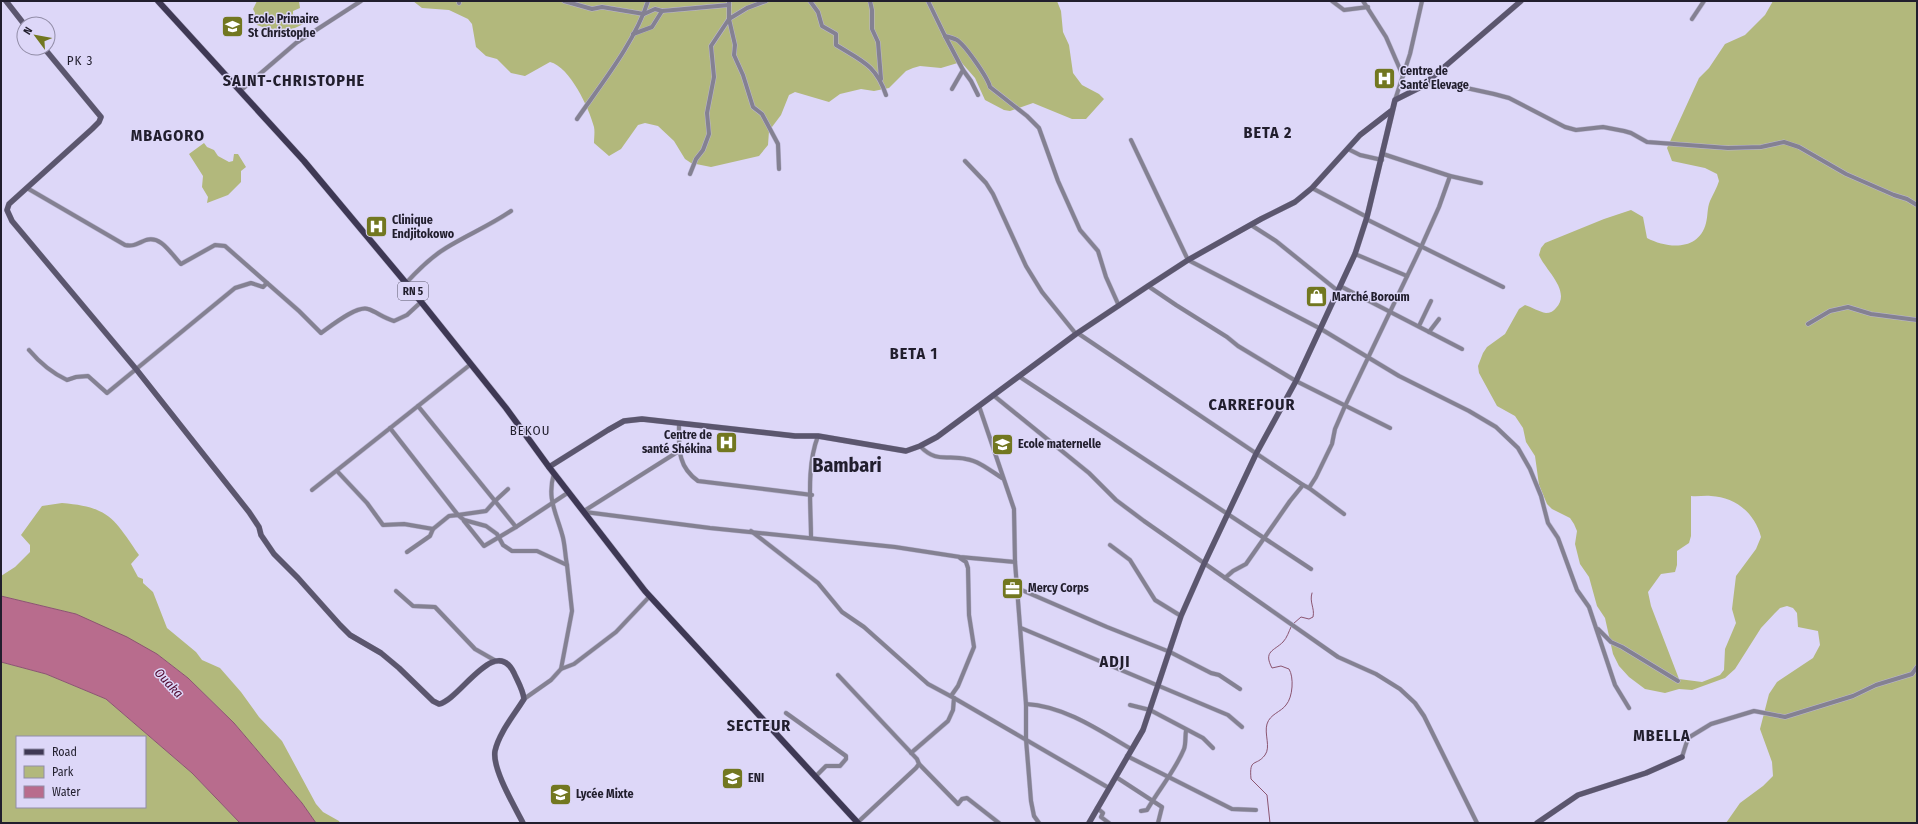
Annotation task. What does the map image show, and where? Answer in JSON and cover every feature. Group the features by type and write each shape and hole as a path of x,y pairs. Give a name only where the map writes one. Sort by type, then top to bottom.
{"main road":[{"name":"RN 5","path":"158,1 304,161 422,302 650,596 858,823"}],"street":[{"path":"6,1 18,16"},
{"path":"240,91 296,43 361,1"},
{"path":"564,1 592,9 602,8 644,14 655,9 662,11 729,3 729,19 735,45 734,55 743,75 753,107 762,114 778,144 779,169"},
{"path":"577,119 633,34 644,14 648,1"},
{"path":"690,174 696,159 703,150 709,134 707,113 714,77 711,46 729,19 746,8 766,1"},
{"path":"810,1 818,12 822,26 836,34 836,45 869,66 881,80"},
{"path":"870,1 872,10 872,29 878,42 881,80 886,95"},
{"path":"928,1 963,70 971,81 978,95"},
{"path":"1332,1 1344,10 1368,7"},
{"path":"1363,1 1386,37 1404,76"},
{"path":"1089,823 1143,730 1157,684 1170,652 1181,616 1204,564 1256,454 1296,381 1355,254 1367,218 1382,157 1391,111 1404,76 1422,1"},
{"path":"1421,87 1521,1"},
{"path":"1692,19 1704,1"},
{"path":"633,34 652,27 662,11"},
{"path":"945,36 958,41 981,68 989,80 990,87 1027,116 1039,128 1058,181 1080,230 1098,251 1106,277 1119,306"},
{"path":"51,56 101,117 100,122 9,204 7,210 12,221 136,369 249,512 259,527 261,535 274,554 350,635 381,653 439,704 444,703 454,696 481,668 496,661"},
{"path":"952,89 963,70"},
{"path":"1395,100 1421,87 1435,83 1448,84 1509,98 1565,127 1576,130 1603,127 1631,133 1647,142 1728,148 1761,147 1784,142 1799,147 1846,174 1894,195 1907,199 1917,205"},
{"path":"549,467 624,421 642,419 678,424 818,436 906,451 920,446 937,437 1020,377 1039,361 1148,286 1188,260 1261,219 1295,202 1312,188 1360,135 1391,111"},
{"path":"1131,140 1188,260 1321,329 1399,376 1483,419 1496,427 1518,448 1530,469 1543,503 1548,523 1558,538 1577,590 1589,607 1615,685 1629,708"},
{"path":"1348,148 1360,155 1382,157 1481,183"},
{"path":"964,160 986,183 993,194 1030,272 1042,292 1078,334 1309,488 1344,514"},
{"path":"1309,488 1332,444 1345,406 1422,245 1439,207 1450,176"},
{"path":"27,188 125,244 131,246 147,240 160,242 181,264 215,245 225,246 299,311 321,333 349,314 361,309 366,308 379,316 394,321 412,312 422,302"},
{"path":"1312,188 1367,218 1503,287"},
{"path":"406,283 422,266 446,248 499,220 511,211"},
{"path":"1251,225 1276,241 1339,289 1390,311 1462,349"},
{"path":"1355,254 1407,276"},
{"path":"28,350 40,363 59,377 68,380 76,377 88,376 107,393 136,369 160,352 235,288 251,282 263,286 267,283"},
{"path":"1148,286 1227,336 1238,346 1296,381 1390,428"},
{"path":"1419,326 1426,306 1431,301"},
{"path":"1808,324 1830,311 1848,307 1870,314 1917,320"},
{"path":"1429,332 1439,319"},
{"path":"312,490 338,471 471,364"},
{"path":"1020,377 1312,569"},
{"path":"994,396 1089,473 1116,500 1204,564 1338,657 1376,674 1400,689 1415,703 1443,752 1477,823"},
{"path":"418,406 516,527"},
{"path":"979,406 1002,478 1014,509 1015,562 1026,704 1026,739 1031,801 1034,816 1039,823"},
{"path":"678,424 679,451 685,468 689,474 698,481 812,495"},
{"path":"390,428 484,546 569,492"},
{"path":"811,538 812,452 818,436"},
{"path":"920,446 936,458 967,459 978,463 1002,478"},
{"path":"584,511 679,451"},
{"path":"338,471 367,502 383,525 404,524 433,529"},
{"path":"554,473 551,486 552,503 562,535 572,611 561,669"},
{"path":"1225,578 1246,564 1262,540 1266,538 1274,523 1303,485"},
{"path":"407,552 430,536 433,529 444,518 486,511 508,489"},
{"path":"584,511 710,528 751,531 894,547 960,558 1015,562"},
{"path":"464,520 486,526 497,534 503,545 512,551 537,551 567,565"},
{"path":"751,531 818,583 842,612 864,627 928,684 1109,788"},
{"path":"1110,545 1130,560 1155,600 1181,616"},
{"path":"912,754 948,721 953,710 952,697 974,647 969,615 968,568 966,562 960,558"},
{"path":"1017,588 1107,627 1170,652 1211,673 1219,675 1240,689"},
{"path":"396,591 413,606 435,607 475,649 496,661 511,667 523,692 524,699"},
{"path":"523,823 501,778 495,752 499,742 524,699 551,680 561,669 574,664 616,632 650,596"},
{"path":"1596,627 1611,642 1622,647 1678,681"},
{"path":"1021,628 1228,715 1242,727"},
{"path":"1537,823 1578,795 1646,773 1682,757 1688,738 1711,724 1754,711 1785,717 1852,696 1876,685 1912,674 1917,667"},
{"path":"838,675 912,754 919,764 958,804 962,799 967,798 999,823"},
{"path":"1026,704 1042,705 1055,709 1087,724 1131,749"},
{"path":"1130,705 1150,710 1203,738 1213,748"},
{"path":"786,713 846,756 846,759 840,766 826,766 816,776"},
{"path":"1141,811 1147,810 1169,779 1185,747 1184,740 1186,730"},
{"path":"1127,756 1169,779 1200,792 1232,809 1256,810"},
{"path":"858,823 919,764"},
{"path":"1116,777 1162,807 1158,823"},
{"path":"1097,808 1103,813 1102,817 1108,823"}],"green space":[{"path":"257,1 299,1 300,8 293,11 293,18 303,24 291,29 279,28 273,31 257,25 253,16 255,13 253,9"},
{"path":"413,1 1057,1 1061,11 1063,32 1069,45 1073,73 1082,85 1099,94 1104,99 1086,119 1072,119 1033,103 1010,111 1004,110 985,100 975,78 961,62 941,68 920,66 906,71 889,88 874,91 861,89 840,94 829,102 795,92 789,95 781,115 769,131 768,145 759,156 711,167 691,163 685,159 674,141 658,126 645,123 638,125 621,149 609,156 594,143 594,127 583,99 578,89 565,72 557,65 550,62 525,76 511,73 497,59 486,56 476,47 472,24 468,19 449,10 422,8"},
{"path":"1773,1 1917,1 1917,823 1726,823 1740,803 1763,786 1773,776 1772,762 1760,729 1769,694 1777,682 1813,658 1820,645 1818,631 1798,627 1797,613 1793,608 1787,606 1780,608 1761,628 1735,669 1725,678 1692,690 1679,689 1665,693 1645,689 1629,677 1619,666 1613,654 1605,618 1597,606 1589,577 1580,564 1575,544 1577,531 1574,524 1570,518 1552,509 1547,504 1539,485 1535,456 1526,442 1523,428 1515,416 1497,406 1479,373 1478,366 1483,353 1487,347 1505,334 1519,309 1525,305 1549,313 1555,309 1560,301 1561,295 1556,281 1539,255 1541,248 1545,243 1604,219 1631,210 1643,217 1647,238 1655,242 1682,245 1697,239 1706,223 1709,204 1719,181 1717,174 1705,168 1672,161 1667,148 1699,78 1709,68 1725,44 1745,35 1765,15","holes":["1691,496 1720,497 1736,503 1749,514 1758,528 1761,537 1756,549 1736,576 1732,609 1736,623 1725,649 1724,670 1720,675 1702,682 1679,679 1651,606 1648,592 1661,574 1675,572 1677,565 1677,551 1689,543 1691,536"]},
{"path":"204,143 207,147 214,150 218,156 229,162 233,161 234,154 238,154 246,167 241,171 241,182 228,195 207,203 208,197 202,187 203,176 189,154"},
{"path":"62,503 91,508 101,512 109,517 123,532 139,555 131,564 138,577 143,579 143,583 153,592 167,628 196,652 202,660 220,668 241,692 259,717 282,741 316,804 323,812 340,823 316,823 302,803 234,723 188,678 157,654 76,614 1,596 1,576 15,567 30,552 30,545 21,535 42,506"},
{"path":"1,662 46,674 106,699 192,773 240,823 1,823"}],"water":[{"name":"Ouaka","path":"1,596 76,614 127,637 157,654 188,678 234,723 302,803 316,823 240,823 192,773 106,699 46,674 1,662"}],"waterway":[{"path":"1293,624 1301,617 1309,619 1313,617 1311,599 1312,593"},
{"path":"1270,823 1267,795 1251,779 1251,768 1252,765 1262,759 1267,752 1266,728 1268,721 1273,715 1284,707 1290,697 1292,682 1291,673 1289,669 1281,666 1272,668 1269,655 1287,637 1291,627"}],"place":[{"name":"Ecole Primaire St Christophe","path":"233,26"},
{"name":"Centre de Santé Elevage","path":"1384,78"},
{"name":"Clinique Endjitokowo","path":"376,227"},
{"name":"Marché Boroum","path":"1316,297"},
{"name":"Centre de santé Shékina","path":"727,442"},
{"name":"Ecole maternelle","path":"1002,444"},
{"name":"Mercy Corps","path":"1012,588"},
{"name":"ENI","path":"733,778"},
{"name":"Lycée Mixte","path":"561,794"}],"district":[{"name":"PK 3","path":"80,60"},
{"name":"SAINT-CHRISTOPHE","path":"294,80"},
{"name":"BETA 2","path":"1268,132"},
{"name":"MBAGORO","path":"168,135"},
{"name":"BETA 1","path":"914,353"},
{"name":"CARREFOUR","path":"1252,404"},
{"name":"BEKOU","path":"530,430"},
{"name":"Bambari","path":"847,465"},
{"name":"ADJI","path":"1115,661"},
{"name":"SECTEUR","path":"759,725"},
{"name":"MBELLA","path":"1662,735"}]}
